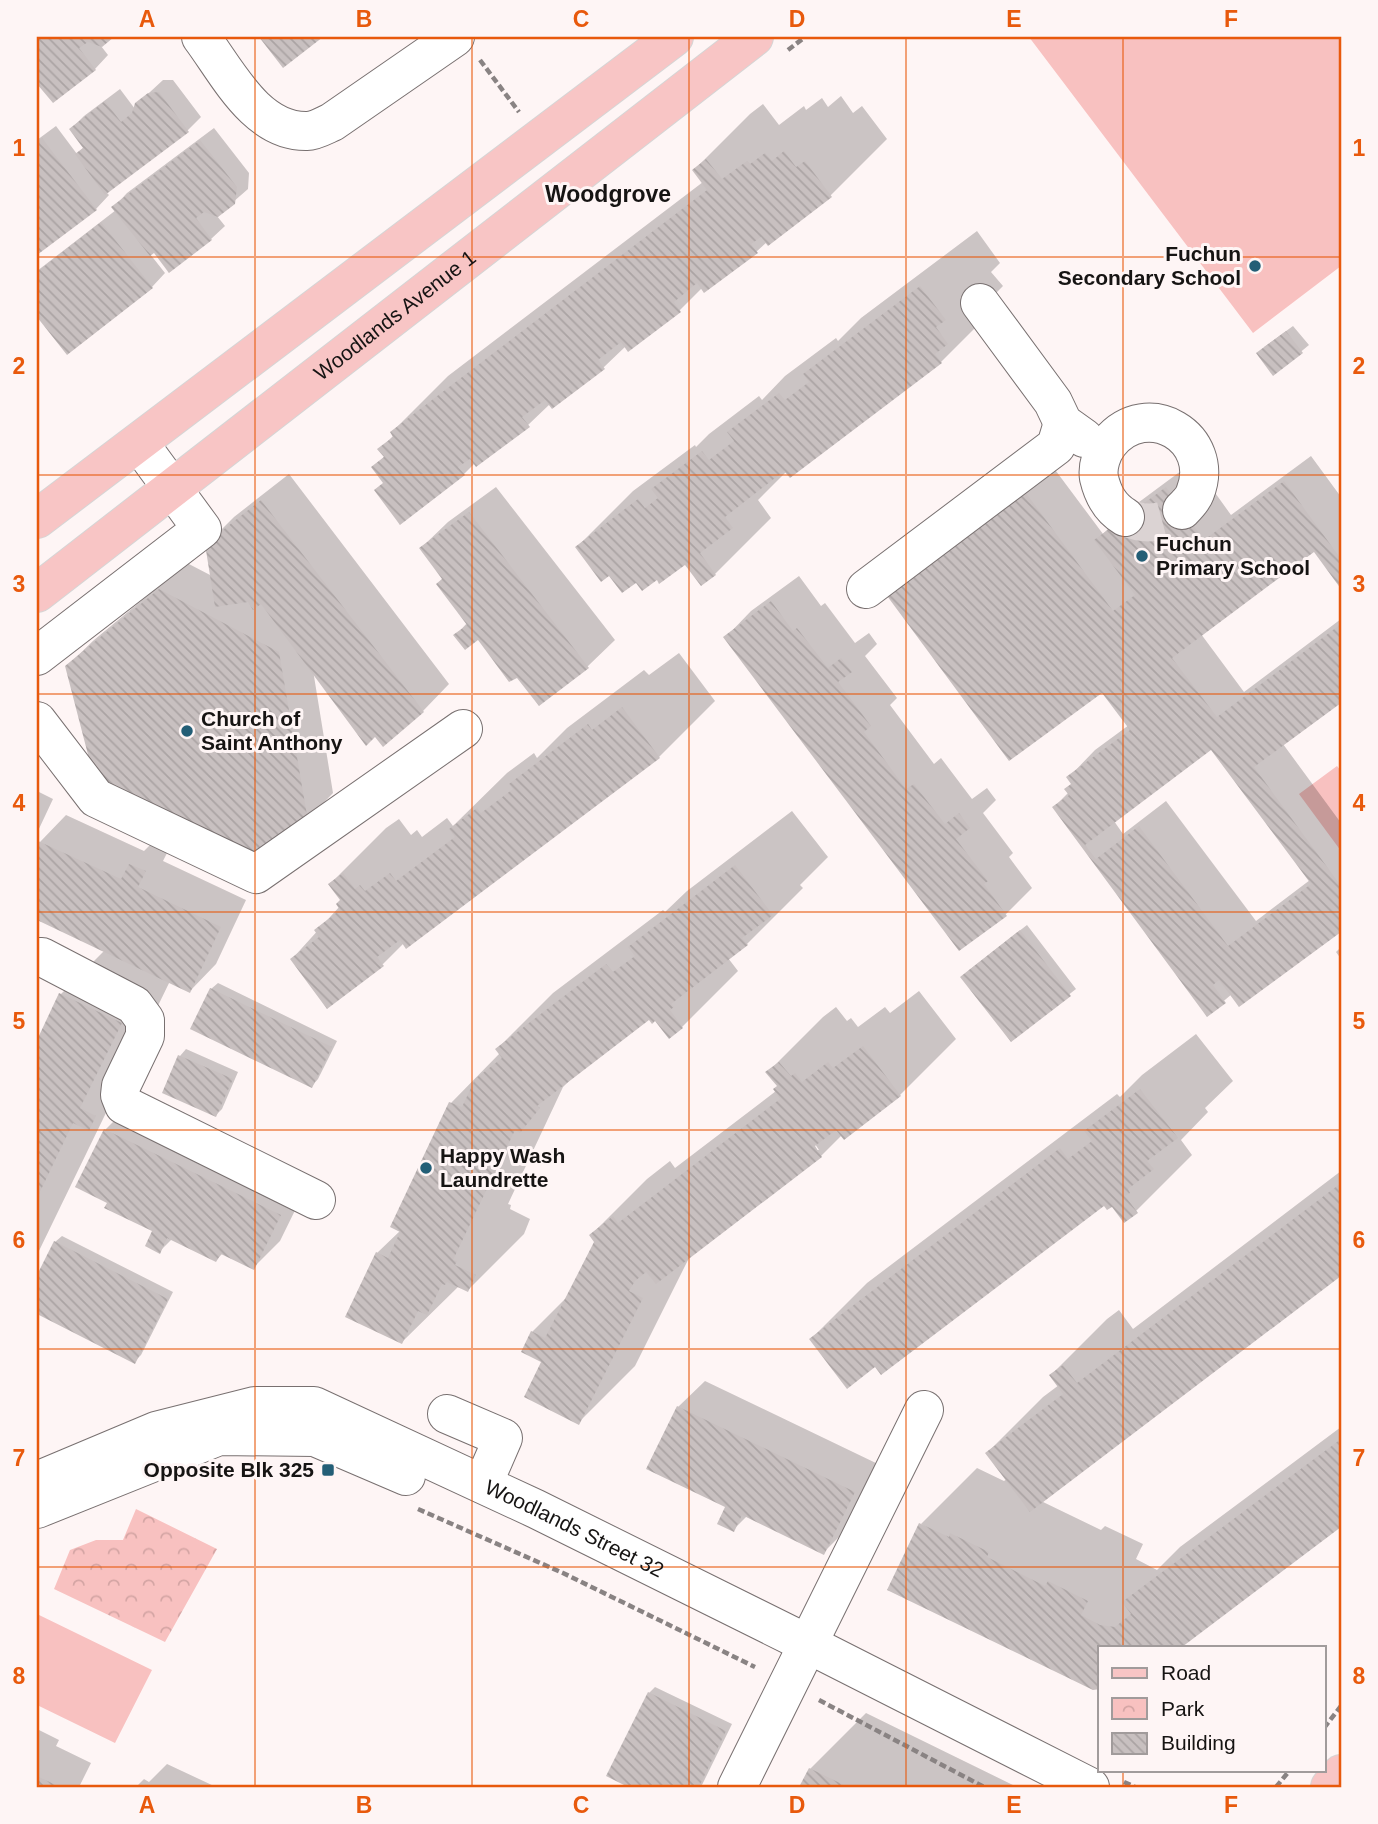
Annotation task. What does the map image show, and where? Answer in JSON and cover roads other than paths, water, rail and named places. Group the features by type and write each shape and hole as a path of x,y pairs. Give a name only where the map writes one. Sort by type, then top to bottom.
{"main road":[{"path":"37,519 674,37"},
{"name":"Woodlands Avenue 1","path":"37,593 754,37"},
{"path":"1330,1787 1341,1774"}],"street":[{"path":"201,37 258,114 283,129 310,132 466,46"},
{"path":"980,303 1054,402 1063,423 1103,451"},
{"path":"866,589 1056,446 1063,423"},
{"path":"1125,517 1117,512 1103,495 1098,473 1103,451 1118,433 1138,423 1161,423 1181,432 1195,450 1200,472 1195,495 1182,510"},
{"path":"37,656 202,529 139,443"},
{"path":"37,721 96,798 256,874 463,729"},
{"path":"37,957 134,1005 145,1020 145,1036 121,1086 120,1095 124,1105 316,1200"},
{"name":"Woodlands Street 32","path":"37,1509 254,1421 314,1405 482,1484 799,1663 1090,1787"},
{"path":"737,1787 924,1410"},
{"path":"447,1414 503,1438 482,1484"},
{"name":"Woodlands Street 32","path":"37,1481 156,1431 254,1421 315,1437 479,1506 799,1663 1035,1787"}],"tunnel":[{"path":"1125,517 1140,522 1155,522 1176,515 1182,510"}],"place":[{"name":"Fuchun Secondary School","path":"1255,266"},
{"name":"Fuchun Primary School","path":"1142,556"},
{"name":"Church of Saint Anthony","path":"187,731"},
{"name":"Happy Wash Laundrette","path":"426,1168"},
{"name":"Opposite Blk 325","path":"328,1470"}],"district":[{"name":"Woodgrove","path":"608,194"}]}
